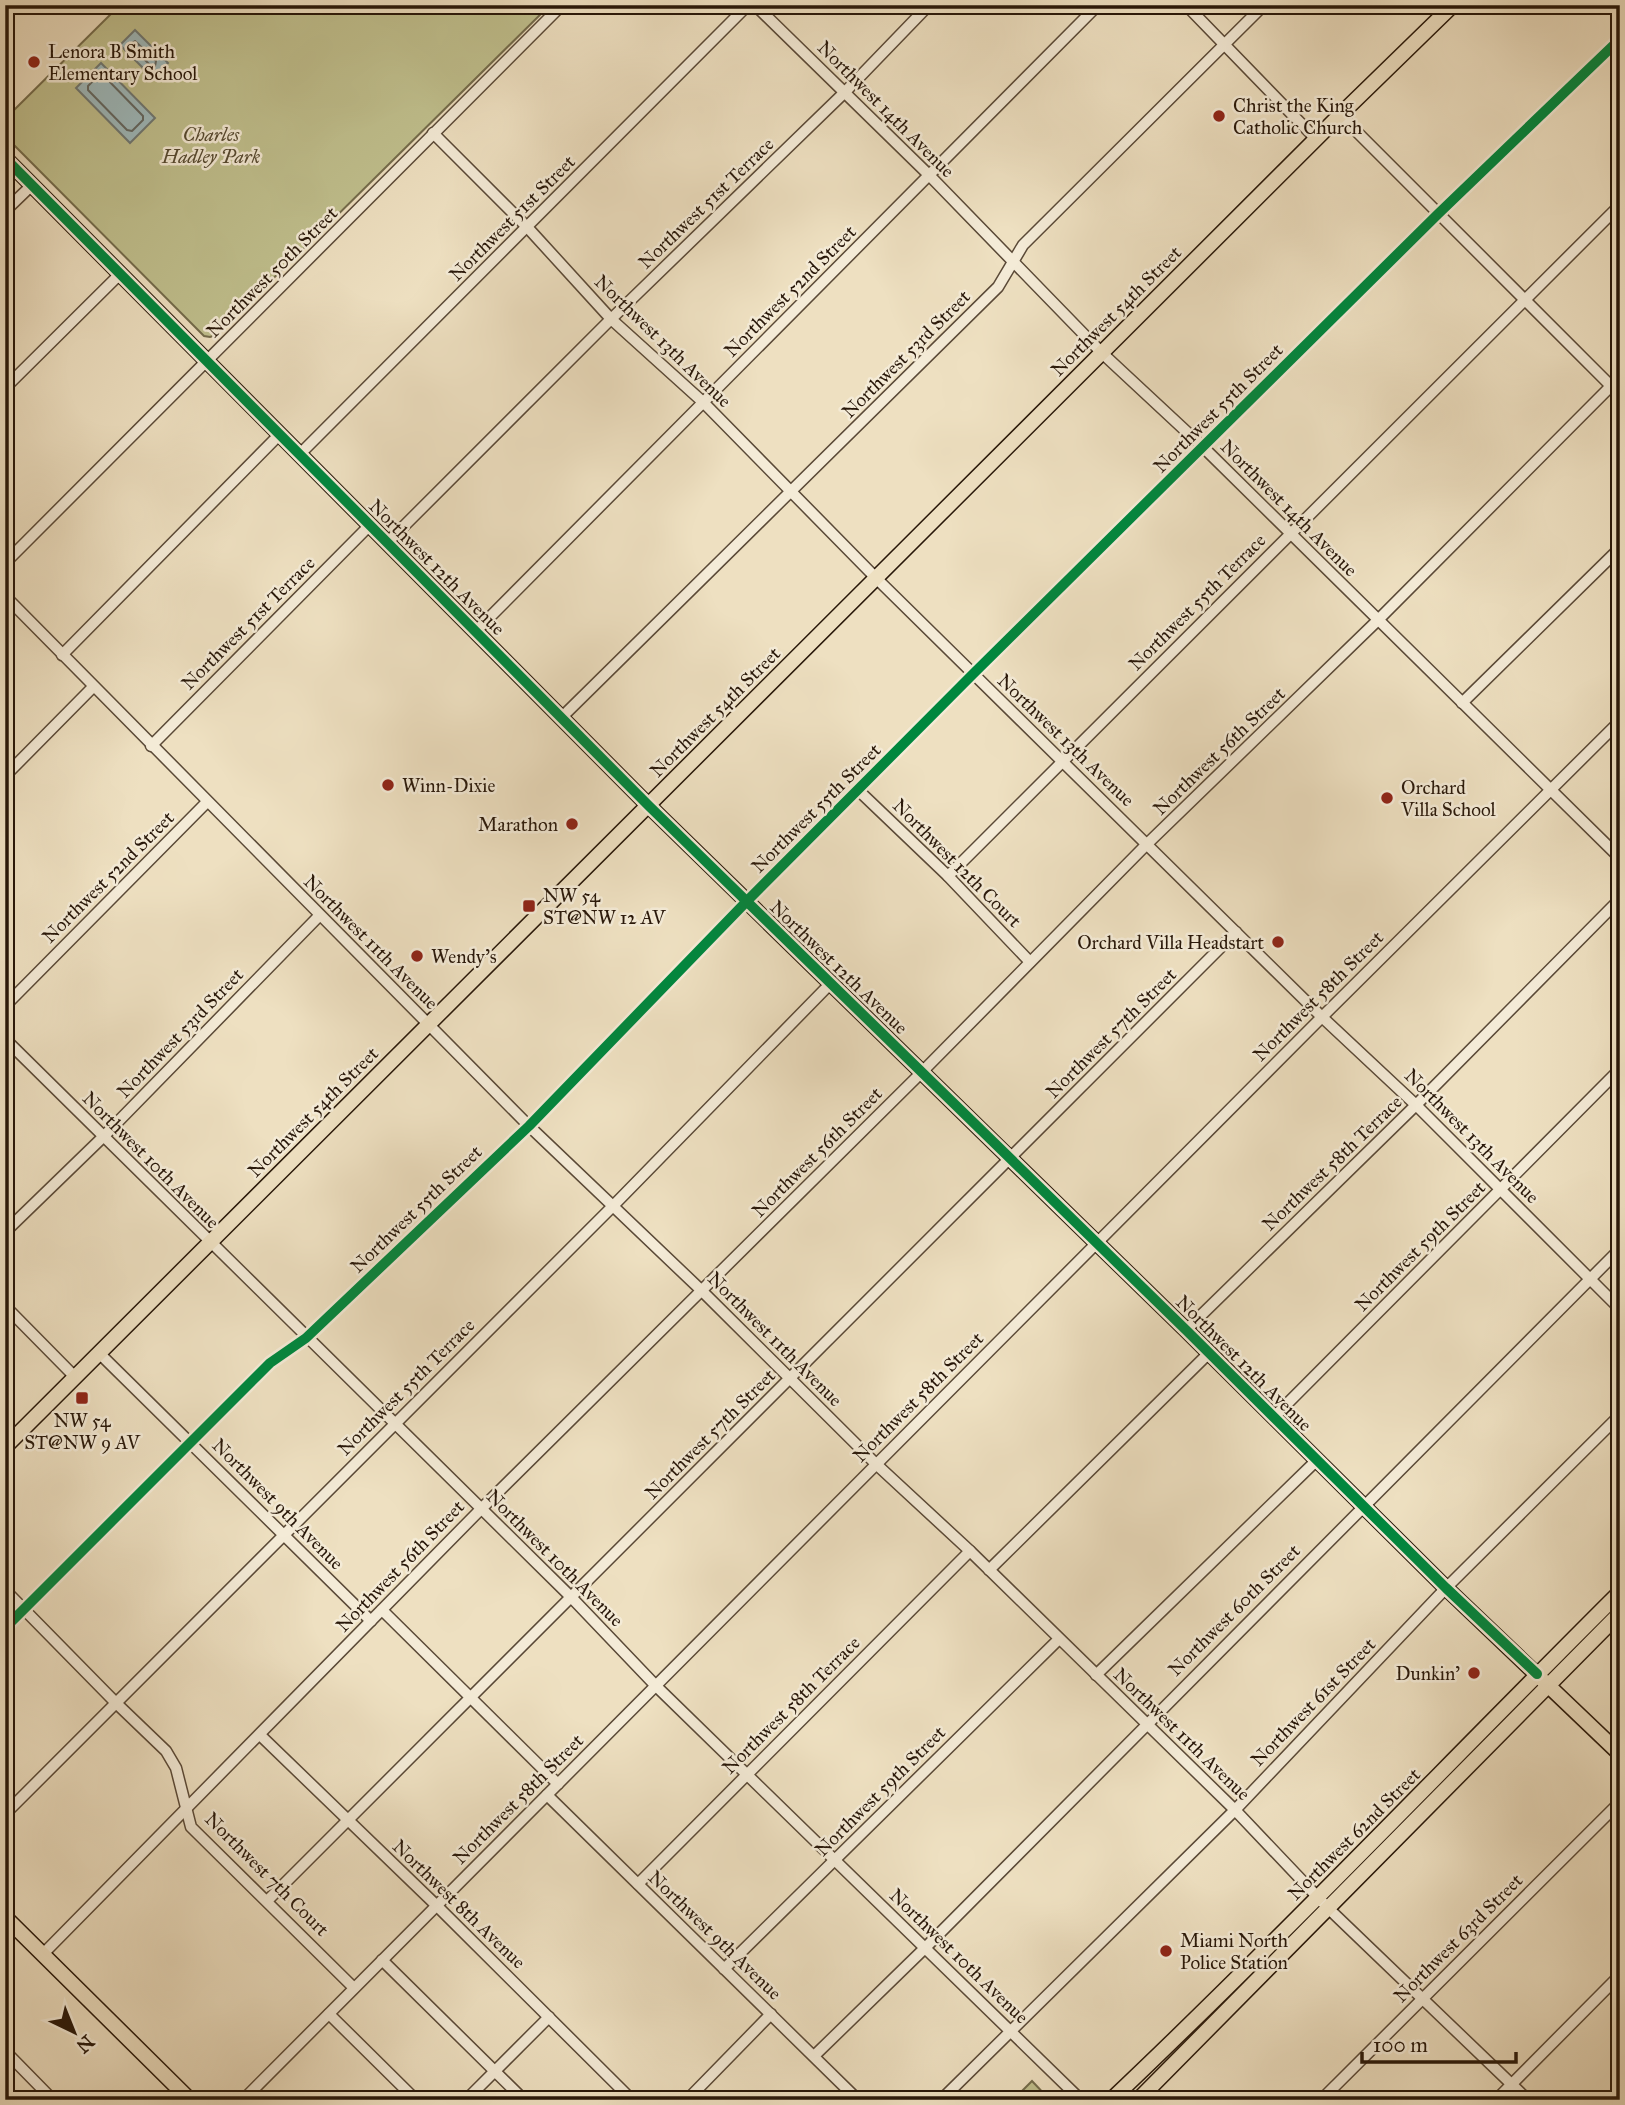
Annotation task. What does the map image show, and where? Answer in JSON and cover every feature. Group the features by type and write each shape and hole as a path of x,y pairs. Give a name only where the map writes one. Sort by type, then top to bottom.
{"main road":[{"name":"Northwest 54th Street","path":"5,1447 1453,5"},
{"name":"Northwest 12th Avenue","path":"5,158 649,806 1446,1588 1618,1748"},
{"name":"Northwest 62nd Street","path":"1138,2100 1323,1903 1543,1679 1620,1592"},
{"name":"Northwest 62nd Street","path":"1543,1679 1620,1613"},
{"name":"Northwest 62nd Street","path":"1111,2100 1323,1903"},
{"path":"5,1917 190,2100"}],"street":[{"name":"Northwest 50th Street","path":"5,563 562,5"},
{"name":"Northwest 51st Street","path":"299,455 748,5"},
{"name":"Northwest 14th Avenue","path":"755,5 929,175 1102,353 1203,447 1620,858"},
{"name":"Northwest 51st Terrace","path":"387,543 611,319 845,92 929,5"},
{"name":"Northwest 52nd Street","path":"476,631 1098,5"},
{"path":"1186,5 1316,139"},
{"name":"Northwest 53rd Street","path":"561,718 998,287 1023,246 1264,5"},
{"name":"Northwest 55th Street","path":"5,1628 270,1363 306,1338 528,1126 973,674 1438,214 1620,39"},
{"path":"1340,115 1620,395"},
{"name":"Northwest 13th Avenue","path":"433,133 528,228 611,319 704,403 790,493 1322,1017 1502,1189 1620,1309"},
{"path":"5,211 32,185"},
{"name":"Northwest 55th Terrace","path":"948,876 1620,205"},
{"path":"5,388 120,274"},
{"name":"Northwest 56th Street","path":"43,1954 481,1509 922,1073 1147,844 1378,620 1620,377"},
{"path":"62,655 279,435"},
{"name":"Northwest 51st Terrace","path":"152,746 370,525"},
{"path":"1462,703 1620,548"},
{"name":"Northwest 11th Avenue","path":"5,596 528,1126 702,1292 876,1464 970,1551 1235,1810 1323,1903 1528,2100"},
{"path":"5,776 93,687"},
{"name":"Northwest 58th Street","path":"243,2100 1620,721"},
{"name":"Northwest 12th Court","path":"858,790 948,876 1030,962"},
{"name":"Northwest 52nd Street","path":"5,1006 207,803"},
{"name":"Northwest 58th Terrace","path":"1186,1330 1416,1105 1620,899"},
{"name":"Northwest 53rd Street","path":"5,1232 104,1136 319,916"},
{"name":"Northwest 57th Street","path":"268,1900 1236,932"},
{"name":"Northwest 55th Terrace","path":"5,1814 830,984"},
{"name":"Northwest 10th Avenue","path":"5,1039 571,1597 656,1686 1081,2100"},
{"name":"Northwest 59th Street","path":"1274,1417 1620,1069"},
{"name":"Northwest 60th Street","path":"814,2056 926,1947 1620,1249"},
{"path":"5,1306 75,1377"},
{"name":"Northwest 9th Avenue","path":"99,1353 371,1621"},
{"path":"989,1570 1209,1353"},
{"name":"Northwest 61st Street","path":"941,2100 1235,1810 1446,1588 1620,1415"},
{"path":"1096,1675 1317,1460"},
{"name":"Northwest 58th Terrace","path":"638,1884 970,1551"},
{"name":"Northwest 7th Court","path":"5,1590 166,1751 176,1768 191,1827 268,1900 354,1988"},
{"path":"382,1610 472,1696 558,1784"},
{"name":"Northwest 59th Street","path":"724,1969 1059,1639"},
{"name":"Northwest 8th Avenue","path":"260,1735 632,2100"},
{"name":"Northwest 9th Avenue","path":"547,1795 858,2100"},
{"name":"Northwest 63rd Street","path":"1321,2100 1620,1802"},
{"path":"382,1960 523,2100"},
{"path":"1496,2100 1620,1975"},
{"path":"329,2014 416,2100"},
{"path":"687,2100 771,2014"},
{"path":"466,2100 549,2017"},
{"path":"5,2051 54,2100"}],"green space":[{"name":"Charles Hadley Park","path":"120,5 550,5 216,335 210,337 204,336 5,136 5,119"},
{"path":"1032,2081 1050,2100 1018,2100 1016,2097"}],"water":[{"path":"135,30 168,63 153,78 120,45"},
{"path":"101,63 155,118 130,143 76,88"}],"cycle path":[{"path":"5,1628 270,1363 306,1338 529,1126 747,901 973,674 1438,214 1620,39"},
{"path":"5,158 649,806 1446,1588 1537,1674"}],"place":[{"name":"Lenora B Smith Elementary School","path":"34,62"},
{"name":"Christ the King Catholic Church","path":"1219,116"},
{"name":"Winn-Dixie","path":"388,785"},
{"name":"Orchard Villa School","path":"1387,798"},
{"name":"Marathon","path":"572,824"},
{"name":"NW 54 ST@NW 12 AV","path":"529,906"},
{"name":"Orchard Villa Headstart","path":"1278,942"},
{"name":"Wendy's","path":"417,956"},
{"name":"NW 54 ST@NW 9 AV","path":"82,1398"},
{"name":"Dunkin'","path":"1474,1673"},
{"name":"Miami North Police Station","path":"1166,1951"}]}
